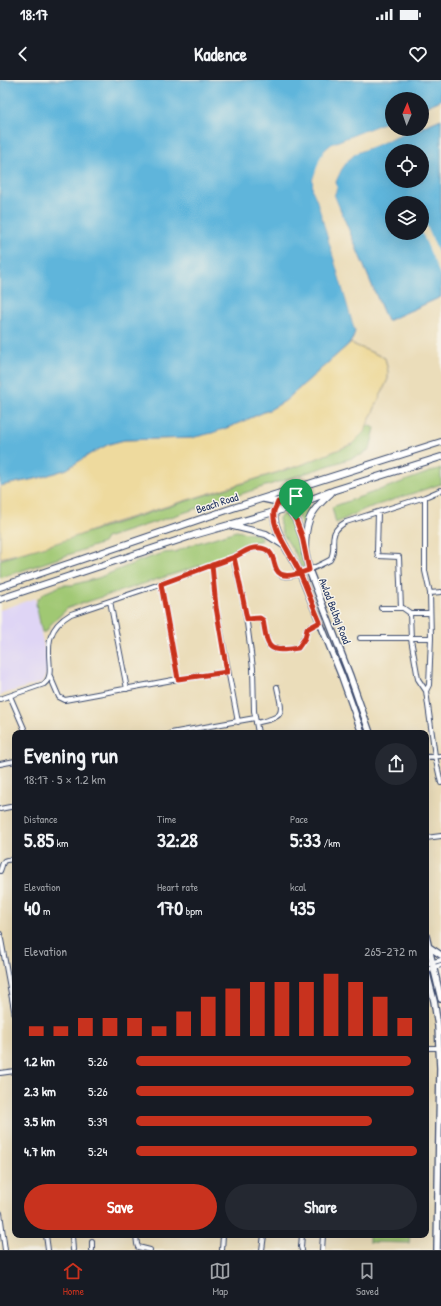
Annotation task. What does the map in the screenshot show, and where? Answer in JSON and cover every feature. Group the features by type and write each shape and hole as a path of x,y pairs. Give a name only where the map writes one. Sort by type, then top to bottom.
{"highway":[{"name":"Beach Road","path":"0,587 189,523 441,442"},
{"path":"0,599 34,586 227,525 288,508 335,490 441,457"},
{"path":"305,553 306,531 310,518 319,504 335,490"},
{"path":"227,525 266,534 285,546"}],"main road":[{"path":"274,512 278,502 286,492"},
{"name":"Awlad Belhaj Road","path":"264,499 278,502 288,508 293,514 300,529 309,570 350,676 369,730"},
{"name":"Awlad Belhaj Road","path":"274,512 277,528 300,573 342,677 361,730"},
{"path":"429,947 441,955"},
{"path":"429,947 441,999"},
{"path":"439,987 441,978"},
{"path":"429,983 436,1014 440,1068 437,1250"}],"street":[{"path":"227,672 178,679 65,700 59,697 50,676 49,644 57,625 71,614 161,584 234,557 248,550 262,548 268,551 272,555 277,570 280,574 287,576 309,570 332,558 333,535 341,525 346,522 425,497 441,490"},
{"path":"425,497 426,571 430,593 431,638 429,685 426,691"},
{"path":"378,512 378,556 399,557 400,608"},
{"path":"234,557 247,619 252,668 252,691 258,730"},
{"path":"212,565 216,607 227,672 238,722"},
{"path":"161,584 178,679"},
{"path":"430,593 441,592"},
{"path":"110,601 127,689"},
{"path":"381,608 405,608 410,613 411,639 418,679 426,691 435,756 441,783"},
{"path":"410,613 430,613"},
{"path":"247,619 262,619 268,644 275,650 299,647 305,638 307,629 320,622"},
{"path":"360,638 431,638"},
{"path":"0,699 44,684 48,681 50,676"},
{"path":"189,730 275,718 280,712 281,706 277,687"},
{"path":"10,696 25,730"},
{"path":"429,757 441,756"},
{"path":"0,764 12,761"},
{"path":"0,809 12,807"},
{"path":"429,838 441,836"},
{"path":"0,871 4,860 12,859"},
{"path":"0,934 12,999"},
{"path":"429,968 441,960"},
{"path":"429,964 441,966"},
{"path":"429,1048 439,1048"},
{"path":"0,1073 12,1071"},
{"path":"0,1213 5,1250"},
{"path":"46,1238 48,1250"},
{"path":"72,1238 73,1250"},
{"path":"136,1238 138,1247 150,1250"},
{"path":"222,1250 223,1238"},
{"path":"262,1250 264,1238"},
{"path":"302,1238 302,1250"},
{"path":"322,1250 323,1238"},
{"path":"92,1242 92,1250"}],"shaded area":[{"path":"35,598 48,667 43,682 0,695 0,610"}],"green space":[{"path":"367,425 375,428 370,449 361,455 106,538 103,543 0,578 0,560 301,465 352,444 364,432"},
{"path":"441,468 441,484 365,509 336,523 332,507"},
{"path":"314,505 308,513 303,526 295,511"},
{"path":"289,514 300,533 300,552 305,566 301,568 296,554 282,532 280,524 279,518 282,515"},
{"path":"236,531 259,535 262,540 242,545 214,561 68,608 51,624 46,632 42,632 36,604 38,599 44,593 63,585 72,585 98,578 142,560 164,553 175,552 191,545"},
{"path":"369,1238 410,1238 409,1243 369,1242"}],"sand":[{"path":"350,343 385,358 388,371 388,379 364,432 352,444 301,465 103,526 78,536 26,552 0,558 0,486 39,478 67,469 109,444 124,440 191,438 232,426 271,409 285,401"}],"water":[{"path":"0,80 441,80 441,100 429,105 429,92 385,92 385,123 332,144 325,150 313,179 313,191 317,200 355,331 350,343 285,401 271,409 232,426 191,438 124,440 109,444 67,469 39,478 0,486"},
{"path":"441,119 441,297 387,321 334,195 336,190 336,181 341,170 348,160 356,153 398,136 429,136 429,124"}],"pier":[{"path":"385,123 385,125 333,146 326,152 322,159 315,179 315,190 319,199 356,331 313,191 313,179 320,158 325,150 332,144"},
{"path":"393,136 398,136 356,153 348,160 335,183 337,187 334,195 385,320 332,196 332,191 335,187 333,183 339,169 347,158 355,151"},
{"path":"429,231 441,259 441,277 425,240 429,240"}],"route":[{"path":"296,520 288,508 278,502 274,512 280,538 293,558 300,573 320,622 307,629 305,638 298,648 275,650 270,647 267,642 263,620 260,618 247,619 234,557 219,563 212,565 161,584 178,679 227,672 221,627 216,607 212,565 234,557 252,548 262,548 272,555 277,570 282,575 287,576 300,573 309,570 302,536 296,520"}]}
